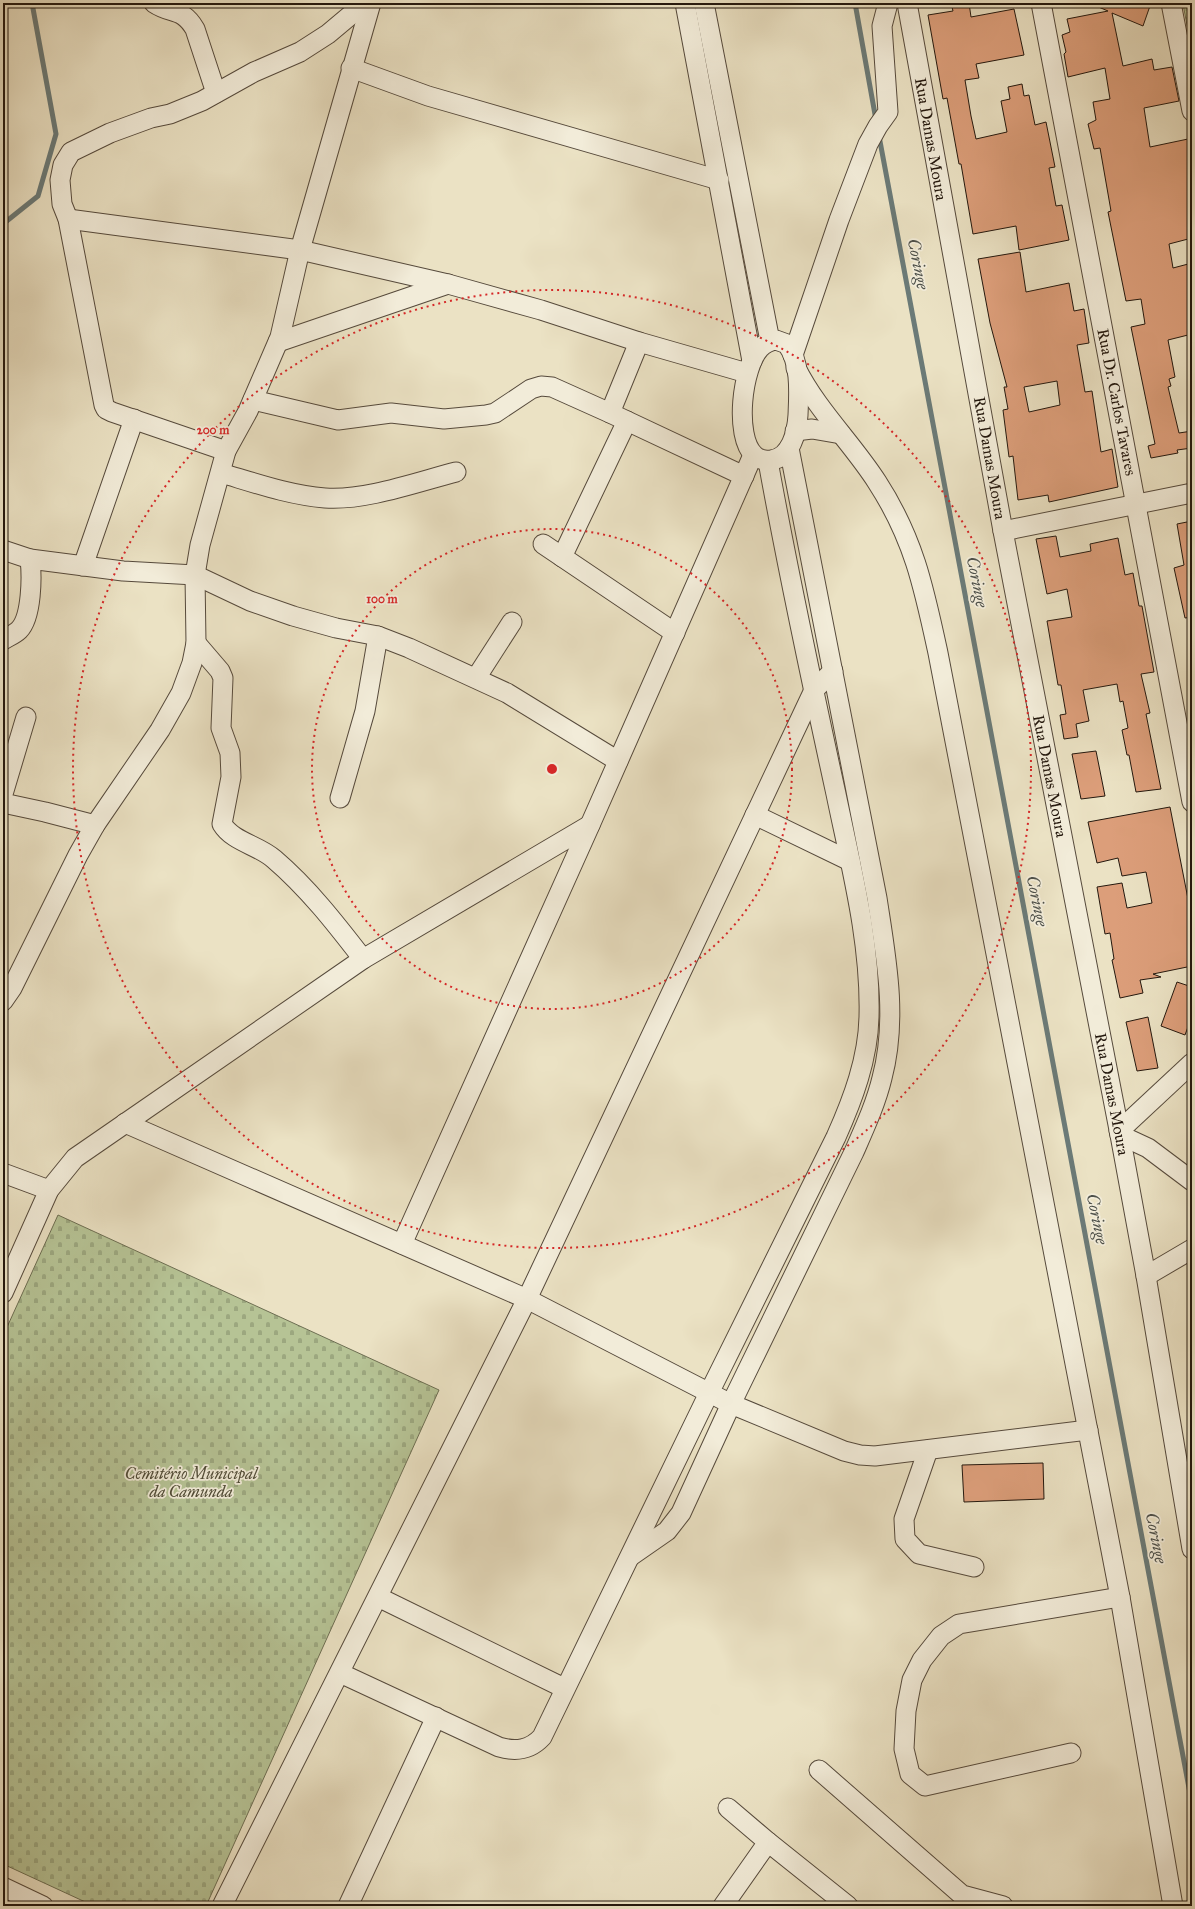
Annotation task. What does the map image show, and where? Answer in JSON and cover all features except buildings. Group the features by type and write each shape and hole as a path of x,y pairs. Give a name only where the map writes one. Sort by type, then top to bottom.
{"street":[{"path":"154,3 161,8 183,14 190,20 195,29 216,93"},
{"path":"226,451 106,409 68,219 62,204 60,180 64,165 71,152 110,133 151,118 170,114 216,93 254,72 300,52 328,34 365,3"},
{"path":"3,1001 12,988 78,855 95,825 160,730 180,693 192,663 196,644 195,575 200,545 226,451 253,400 278,342 300,250 351,68 371,3"},
{"path":"684,3 719,180 750,367"},
{"path":"704,3 770,341"},
{"path":"630,1556 667,1531 681,1513 731,1404 854,1152 872,1109 887,1055 890,1003 888,971 877,898 833,671 792,439 798,402 795,361 839,220 868,144 888,112 882,26 888,3"},
{"name":"Rua Damas Moura","path":"906,3 1003,531 1120,1133 1146,1276 1185,1466 1192,1549"},
{"name":"Rua Dr. Carlos Tavares","path":"1041,3 1192,802"},
{"path":"1171,3 1192,111"},
{"path":"351,68 428,96 719,180"},
{"path":"68,219 300,250 448,284 541,310 639,342 750,367"},
{"path":"278,342 448,284"},
{"path":"340,1673 508,1750 527,1748 542,1736 564,1688 836,1137 860,1075 869,1019 869,988 863,934 850,862 814,690 761,458 745,436 743,417 743,394 750,367 759,350 770,341 784,342 811,395 877,482 896,513 909,542 920,573 938,653 1120,1597 1173,1906"},
{"path":"562,557 618,417 639,342"},
{"path":"253,400 338,420 391,413 444,419 495,413 531,389 541,386 561,390 744,476"},
{"path":"83,566 134,419"},
{"path":"402,1244 590,825 744,476 761,458 781,457 792,439 812,429 840,434"},
{"path":"221,473 278,490 325,498 361,496 456,472"},
{"path":"1003,531 1192,493"},
{"path":"543,544 675,633"},
{"path":"3,550 30,559 83,566 195,575 250,601 293,616 336,628 378,636 476,678 524,703 618,761"},
{"path":"3,640 18,632 25,620 33,582 30,559"},
{"path":"476,678 512,622"},
{"path":"340,798 364,711 378,636"},
{"path":"196,644 220,671 223,678 221,728 230,753 231,777 222,824 226,830 234,836 273,858 309,893 363,959"},
{"path":"222,1906 527,1299 814,690 833,671"},
{"path":"3,794 26,717"},
{"path":"3,803 95,825"},
{"path":"755,815 850,862"},
{"path":"3,1293 49,1190 75,1158 363,959 590,825"},
{"path":"1192,1063 1120,1133 1148,1148 1192,1181"},
{"path":"125,1123 527,1299 731,1404 844,1451 860,1455 875,1456 1088,1430"},
{"path":"3,1174 49,1190"},
{"path":"1146,1276 1192,1248"},
{"path":"928,1450 904,1519 905,1539 919,1554 974,1567"},
{"path":"378,1597 564,1688"},
{"path":"1071,1753 926,1786 910,1774 904,1749 906,1711 912,1680 922,1660 941,1636 959,1624 1120,1597"},
{"path":"348,1906 436,1717"},
{"path":"819,1770 948,1884 972,1903 1003,1906"},
{"path":"728,1808 848,1906"},
{"path":"724,1906 768,1842"},
{"path":"3,1887 43,1906"}],"green space":[{"path":"1183,4 1192,7 1192,51"},
{"name":"Cemitério Municipal da Camunda","path":"58,1215 439,1390 206,1906 94,1906 3,1864 3,1336"}],"waterway":[{"path":"3,224 38,196 56,134 32,3"},
{"name":"Coringe","path":"855,3 876,120"},
{"name":"Coringe","path":"879,136 1192,1804"}]}
